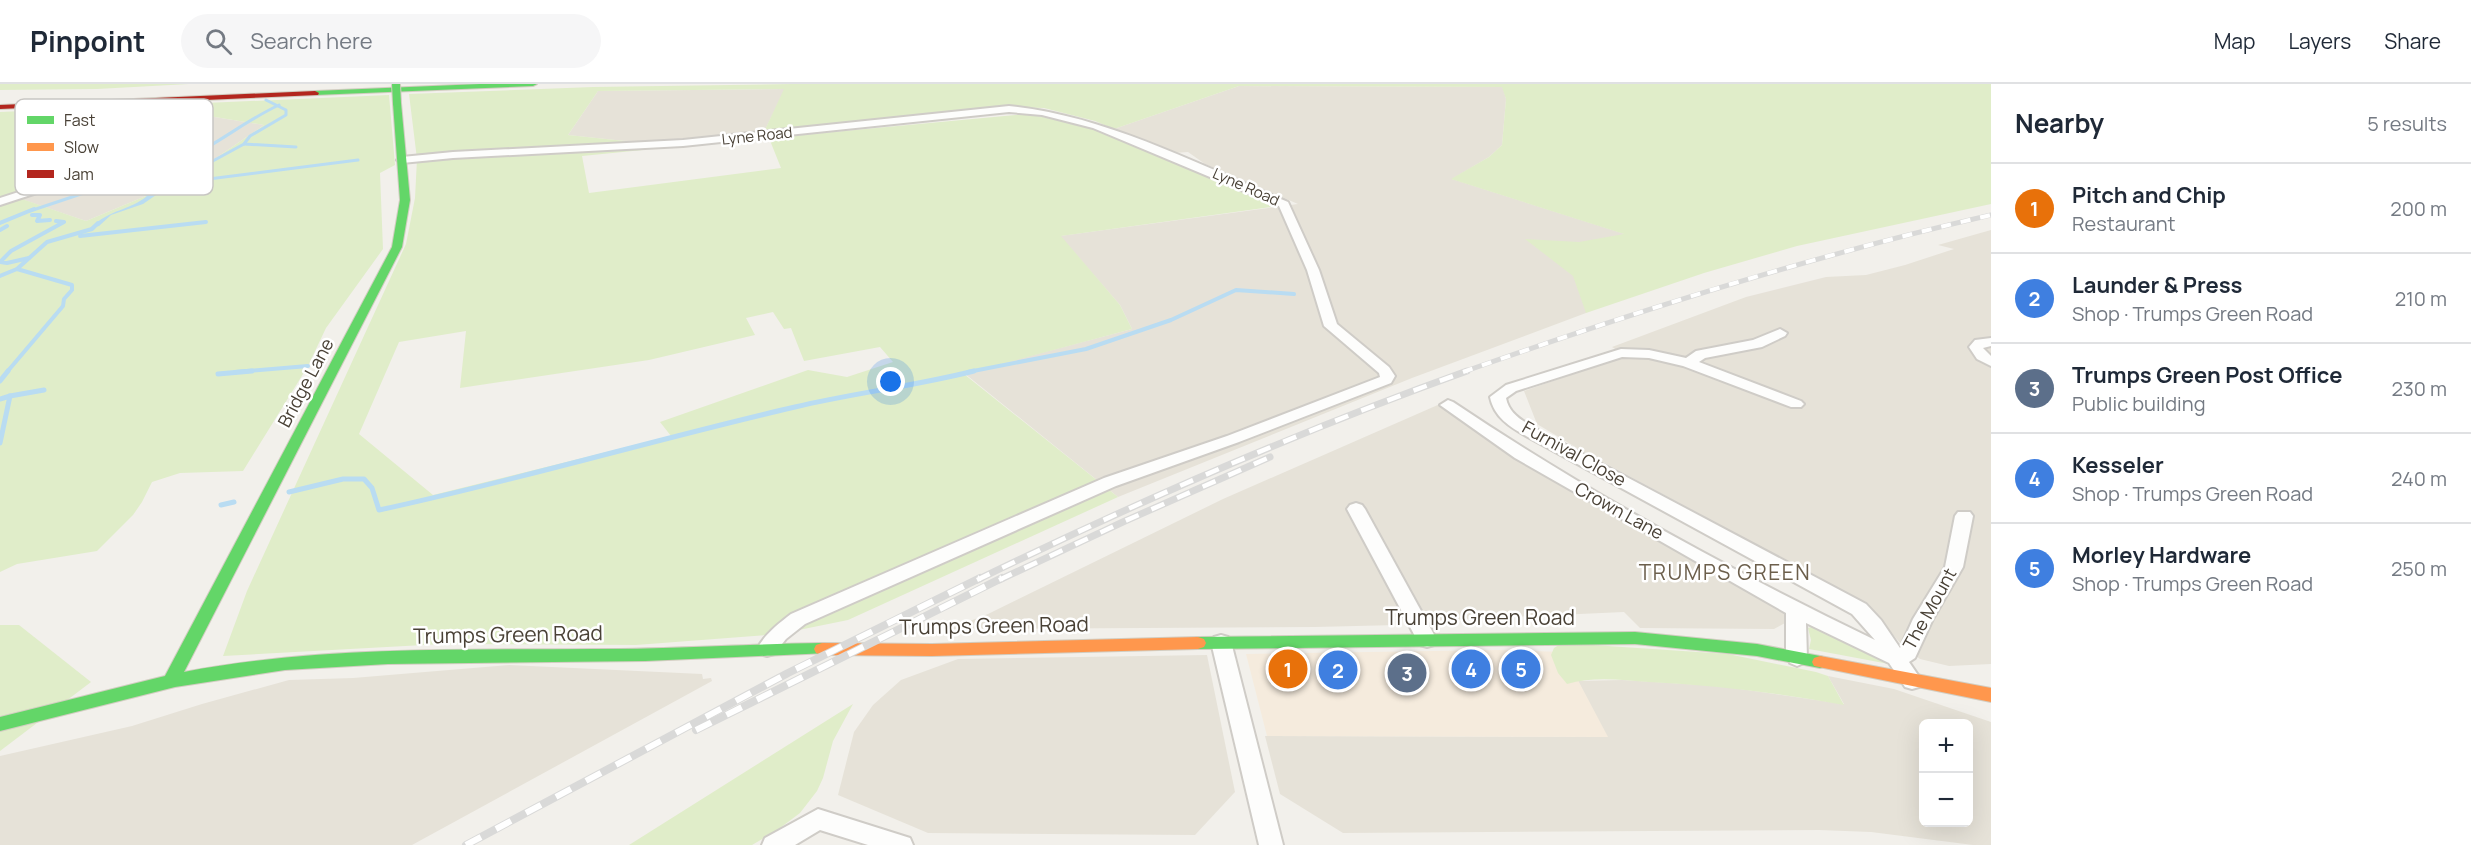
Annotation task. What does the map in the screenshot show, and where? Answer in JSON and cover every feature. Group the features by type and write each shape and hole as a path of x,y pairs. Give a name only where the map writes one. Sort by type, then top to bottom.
{"main road":[{"path":"0,99 337,84"},
{"name":"Bridge Lane","path":"171,681 397,247 405,200 396,84"},
{"path":"200,99 533,84"},
{"path":"0,108 15,107"},
{"name":"Trumps Green Road","path":"0,724 171,681 234,670 356,658 462,655 647,655 767,649 932,650 1221,642 1635,638 1720,645 1991,695"}],"street":[{"name":"Lyne Road","path":"402,160 453,155 695,142 1009,109 1042,112 1096,126 1284,204 1313,270 1331,326 1384,370 1388,376 1386,380 1243,435 1110,482 798,619 779,634 767,649"},
{"path":"0,202 25,195"},
{"path":"1688,363 1701,354 1757,344 1780,333"},
{"path":"1991,342 1976,347 1982,356 1991,362"},
{"name":"Furnival Close","path":"1796,404 1688,363 1649,354 1621,352 1511,388 1498,397 1498,403 1515,423 1532,433 1850,602 1866,615 1912,681"},
{"name":"Crown Lane","path":"1448,405 1549,472 1796,610 1879,653 1894,657"},
{"path":"1356,509 1427,640"},
{"name":"The Mount","path":"1894,657 1908,653 1923,619 1954,567 1964,516"},
{"path":"1796,610 1797,635 1794,648 1797,658"},
{"path":"1221,642 1271,845"},
{"path":"774,845 818,819 901,845"}],"shaded area":[{"path":"1239,86 1503,87 1506,99 1502,145 1489,157 1452,179 1625,234 1586,313 1412,378 1118,497 964,373 1132,329 1120,305 1060,236 1298,204 1205,164 1188,152 1173,153 1114,129"},
{"path":"785,89 763,134 644,143 568,135 598,91"},
{"path":"213,117 264,125 213,160"},
{"path":"26,195 148,195 86,221 18,198"},
{"path":"1991,230 1991,664 1949,666 1920,659 1902,645 1859,600 1577,448 1537,424 1524,391 1608,362 1617,350 1612,347 1746,297 1826,277 1866,275 1905,265 1954,249 1938,245"},
{"path":"1440,404 1543,475 1778,607 1786,616 1787,622 1774,629 1640,628 1624,612 1442,620 1395,617 1397,625 949,629 988,614 1223,499"},
{"path":"1500,650 1563,652 1608,737 1267,736 1246,654"},
{"path":"1207,655 1235,792 1195,835 928,833 838,795 854,732 873,705 901,680 958,659"},
{"path":"509,665 702,674 703,679 711,678 712,681 412,845 0,845 0,756 132,726 289,680 353,678"},
{"path":"1828,676 1894,689 1991,722 1991,845 1973,845 1871,832 1819,830 1343,833 1280,794 1265,736 1607,737 1578,681 1622,680 1719,686 1844,704"}],"green space":[{"path":"0,84 189,84 97,89 0,90"},
{"path":"791,84 1991,84 1991,204 1797,246 1704,273 1586,313 1573,276 1525,239 1579,242 1624,234 1451,179 1489,157 1502,145 1506,99 1502,87 1239,86 1114,129 1095,121 1044,108 1002,107 763,134 784,89 598,91 568,135 644,143 643,150 582,156 589,193 781,168 769,138 1027,114 1084,125 1268,200 1271,207 1061,236 1120,305 1132,329 964,374 1118,497 848,620 779,634 636,645 442,644 223,656 247,591 406,244 415,198 417,159 409,94 593,87","holes":["773,312 784,329 791,328 804,361 880,347 893,362 847,377 808,370 660,422 671,436 433,495 359,434 399,342 466,331 460,388 649,360 755,335 746,318"]},
{"path":"389,95 395,165 380,173 383,249 326,328 308,366 243,471 180,473 152,482 133,515 97,551 17,564 0,572 0,112 15,111 15,195 27,195 19,198 86,221 148,195 213,195 213,160 264,125 213,117 213,103"},
{"path":"0,625 19,625 91,682 0,751"},
{"path":"1814,626 1889,664 1809,649 1811,640 1808,628"},
{"path":"1562,643 1728,654 1816,672 1828,676 1844,705 1771,693 1698,685 1608,679 1567,684 1558,673 1551,655 1554,648"},
{"path":"853,704 833,741 817,791 800,813 776,831 752,845 629,845"}],"water":[{"path":"144,195 156,195 143,204 111,215 99,226 90,228 105,217 147,196"}],"waterway":[{"path":"266,100 278,106"},
{"path":"213,144 278,106"},
{"path":"244,144 250,136 286,115 286,110 278,106"},
{"path":"213,161 244,144"},
{"path":"244,144 296,147"},
{"path":"213,178 358,160"},
{"path":"30,211 78,195"},
{"path":"0,223 34,209"},
{"path":"32,215 40,215 37,221 50,220"},
{"path":"29,258 7,263 0,262 11,251 64,222 56,221"},
{"path":"80,236 206,222"},
{"path":"17,269 47,242 92,229 98,223"},
{"path":"0,230 7,226"},
{"path":"0,276 17,269"},
{"path":"7,372 63,306 64,299 72,290 72,285 17,269"},
{"path":"968,372 1086,349 1171,320 1236,290 1294,294"},
{"path":"235,372 308,366"},
{"path":"0,381 8,371"},
{"path":"218,374 252,371"},
{"path":"289,492 343,479 364,479 372,488 379,510 484,486 795,407 974,371"},
{"path":"10,396 44,390"},
{"path":"0,399 10,396"},
{"path":"0,443 10,396"},
{"path":"221,505 234,502"}],"railway":[{"path":"1463,372 1725,286 1857,248 1991,215"},
{"path":"977,580 1219,469 1342,418 1467,371"},
{"path":"999,580 1270,457"},
{"path":"466,845 788,673 980,578"},
{"path":"696,730 1002,578"}],"traffic: fast":[{"path":"396,84 397,103"},
{"path":"315,93 533,84"},
{"path":"171,681 397,247 405,200 397,103"},
{"path":"1198,643 1635,638 1757,650 1820,662"},
{"path":"0,724 175,680 285,664 388,657 645,655 822,649"}],"traffic: slow":[{"path":"822,649 932,650 1198,643"},
{"path":"1820,662 1991,695"}],"traffic: jam":[{"path":"180,99 315,93"},
{"path":"0,107 15,106"}],"place":[{"name":"Pitch and Chip","path":"1288,669"},
{"name":"Kesseler","path":"1471,669"},
{"name":"Morley Hardware","path":"1521,669"},
{"name":"Launder & Press","path":"1338,670"},
{"name":"Trumps Green Post Office","path":"1407,673"}],"district":[{"name":"TRUMPS GREEN","path":"1725,573"}]}
